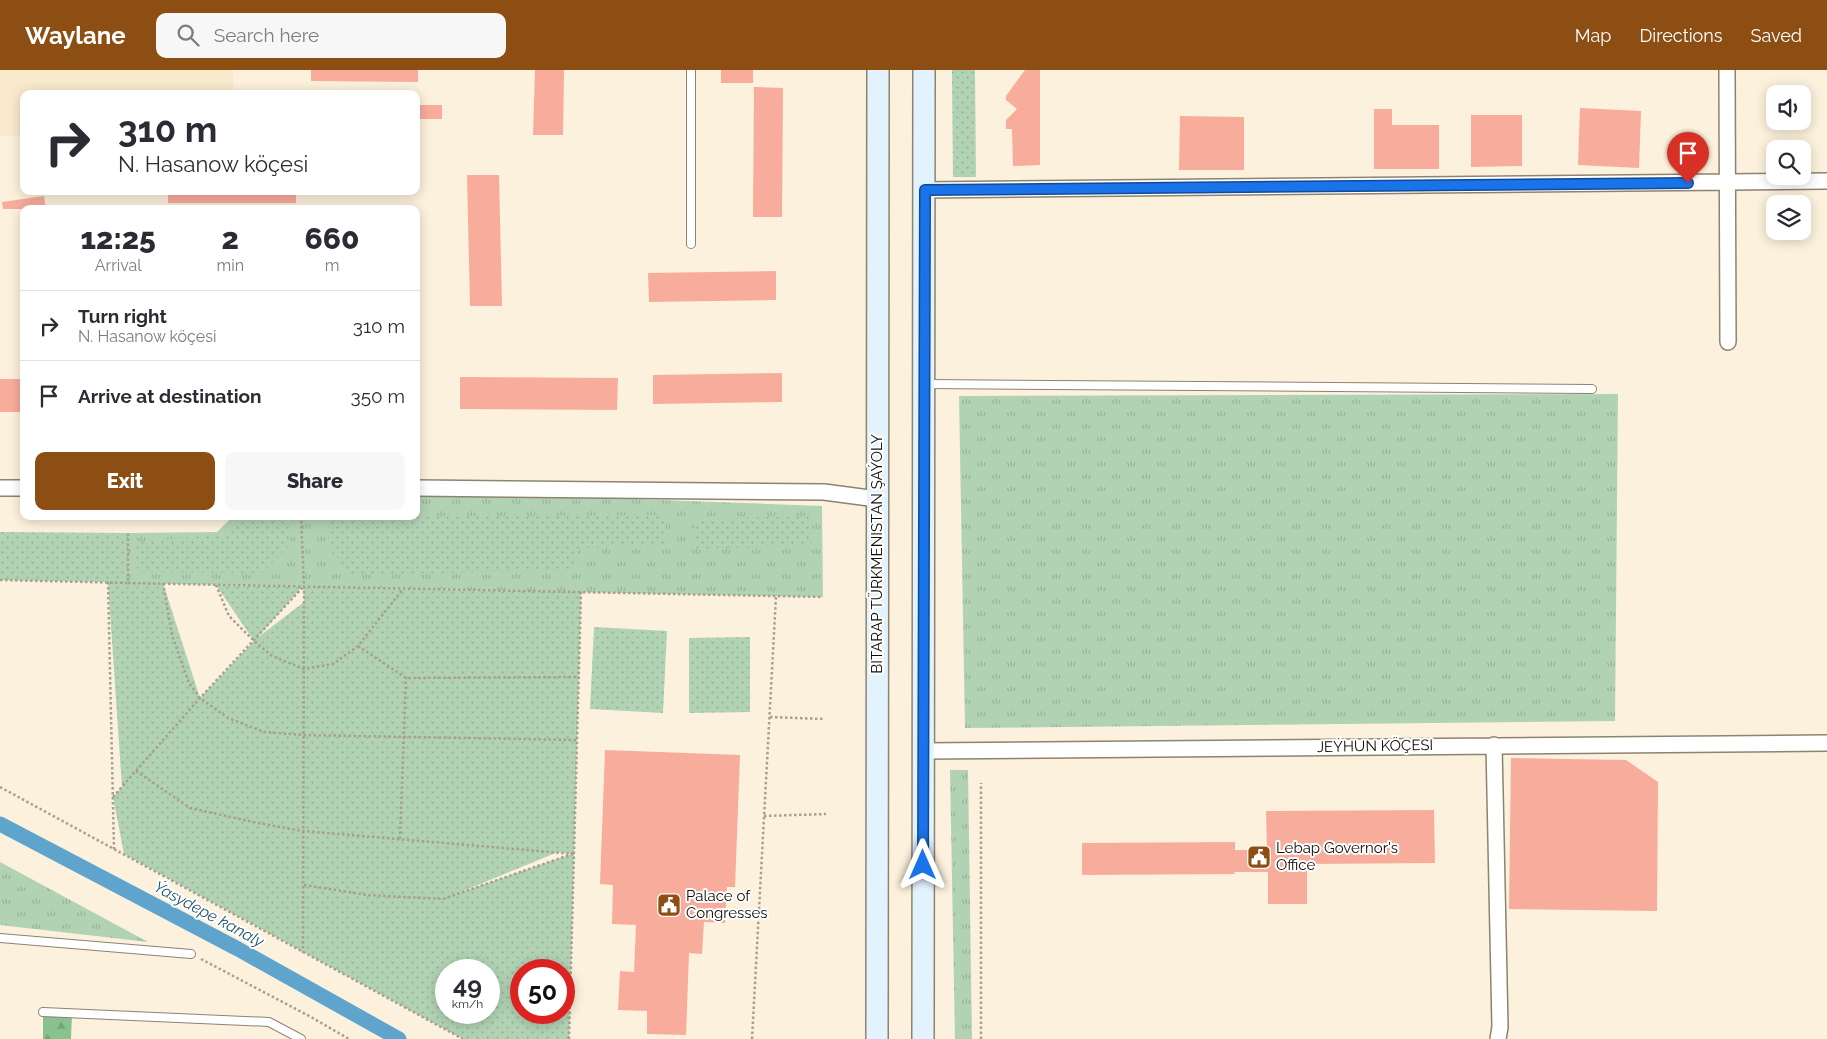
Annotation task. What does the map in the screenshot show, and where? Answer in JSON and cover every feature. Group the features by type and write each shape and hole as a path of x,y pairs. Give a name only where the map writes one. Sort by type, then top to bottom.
{"main road":[{"name":"BITARAP TÜRKMENISTAN ŞAÝOLY","path":"877,1039 878,70"},
{"path":"922,1039 924,70"}],"street":[{"path":"1727,70 1728,342"},
{"path":"925,190 1827,181"},
{"path":"0,488 20,488"},
{"path":"420,488 824,492 877,499"},
{"name":"JEÝHUN KÖÇESI","path":"923,751 1827,743"},
{"path":"1494,745 1500,1026 1498,1039"}],"lane":[{"path":"691,70 691,244"},
{"path":"924,384 1592,389"},
{"path":"0,938 191,954"},
{"path":"43,1012 269,1022 301,1039"}],"path":[{"path":"301,520 304,586 303,953"},
{"path":"128,532 128,583"},
{"path":"0,580 823,597"},
{"path":"108,582 114,849"},
{"path":"163,584 172,635 189,683 200,698 228,718 264,732 304,735 577,740"},
{"path":"216,584 229,616 254,641 272,656 304,669 333,664 358,646 403,588"},
{"path":"113,798 200,698 304,586"},
{"path":"569,1039 580,592"},
{"path":"752,1039 776,596"},
{"path":"358,646 406,678 578,677"},
{"path":"400,839 406,678"},
{"path":"770,717 824,719"},
{"path":"136,772 190,808 258,824 303,831 574,854"},
{"path":"981,783 981,1039"},
{"path":"0,787 463,1039"},
{"path":"764,816 826,814"},
{"path":"304,885 367,895 443,899 574,854"},
{"path":"191,954 303,1012 349,1039"}],"shaded area":[{"path":"0,70 233,70 234,90 20,90 20,136 0,136"}],"green space":[{"path":"952,70 975,70 976,177 953,177"},
{"path":"1618,394 1615,721 965,728 959,396"},
{"path":"420,491 822,506 823,597 128,583 128,533 217,532 229,520 420,520"},
{"path":"667,515 664,546 578,548 575,570 350,575 328,545 329,520 420,520 420,516"},
{"path":"811,516 812,546 695,549 694,519"},
{"path":"292,520 290,545 262,573 137,572 135,542 228,534 241,522"},
{"path":"0,532 128,533 128,583 163,583 200,698 254,641 216,585 302,587 257,638 304,602 303,587 581,592 571,959 510,959 510,1024 569,1024 569,1039 463,1039 436,1024 500,1024 500,959 435,959 435,1024 124,854 113,797 122,787 108,582 0,580","holes":["558,852 572,854 456,894"]},
{"path":"594,627 667,631 663,713 590,709"},
{"path":"750,637 750,712 689,713 689,638"},
{"path":"950,770 968,770 972,1039 955,1039"},
{"path":"0,862 148,942 0,925"},
{"path":"43,1012 72,1013 71,1039 43,1039"}],"building":[{"path":"311,70 418,70 418,82 311,81"},
{"path":"535,70 564,70 563,135 533,135"},
{"path":"721,70 753,70 753,83 721,83"},
{"path":"1025,70 1040,70 1040,165 1013,166 1012,129 1006,129 1006,120 1017,109 1006,100 1006,96"},
{"path":"754,87 783,88 782,217 753,217"},
{"path":"420,105 442,105 442,119 420,119"},
{"path":"1580,108 1641,111 1639,168 1578,165"},
{"path":"1374,109 1392,109 1392,125 1439,125 1439,169 1374,169"},
{"path":"1471,115 1522,115 1522,166 1471,167"},
{"path":"1180,116 1244,117 1244,170 1179,170"},
{"path":"467,175 499,175 502,306 470,306"},
{"path":"168,195 296,195 296,203 168,203"},
{"path":"44,196 45,205 20,205 20,209 3,209 2,202"},
{"path":"776,271 776,300 649,302 648,273"},
{"path":"782,373 782,402 653,404 653,375"},
{"path":"460,377 618,378 617,410 460,409"},
{"path":"0,379 20,379 20,412 0,412"},
{"name":"Palace of Congresses","path":"605,750 740,755 735,887 727,887 725,923 704,922 702,954 689,953 686,1035 647,1034 647,1011 618,1010 620,971 634,972 636,925 612,924 613,885 600,884"},
{"path":"1511,758 1626,760 1658,782 1657,911 1509,909"},
{"name":"Lebap Governor's Office","path":"1434,810 1435,863 1307,864 1307,904 1268,904 1268,872 1082,875 1082,843 1235,842 1235,850 1267,850 1266,811"}],"waterway":[{"name":"Ýasydepe kanaly","path":"0,824 238,949 399,1039"}],"place":[{"name":"Lebap Governor's Office","path":"1259,857"},
{"name":"Palace of Congresses","path":"669,905"}],"route":[{"path":"923,865 925,190 1688,183"}]}
